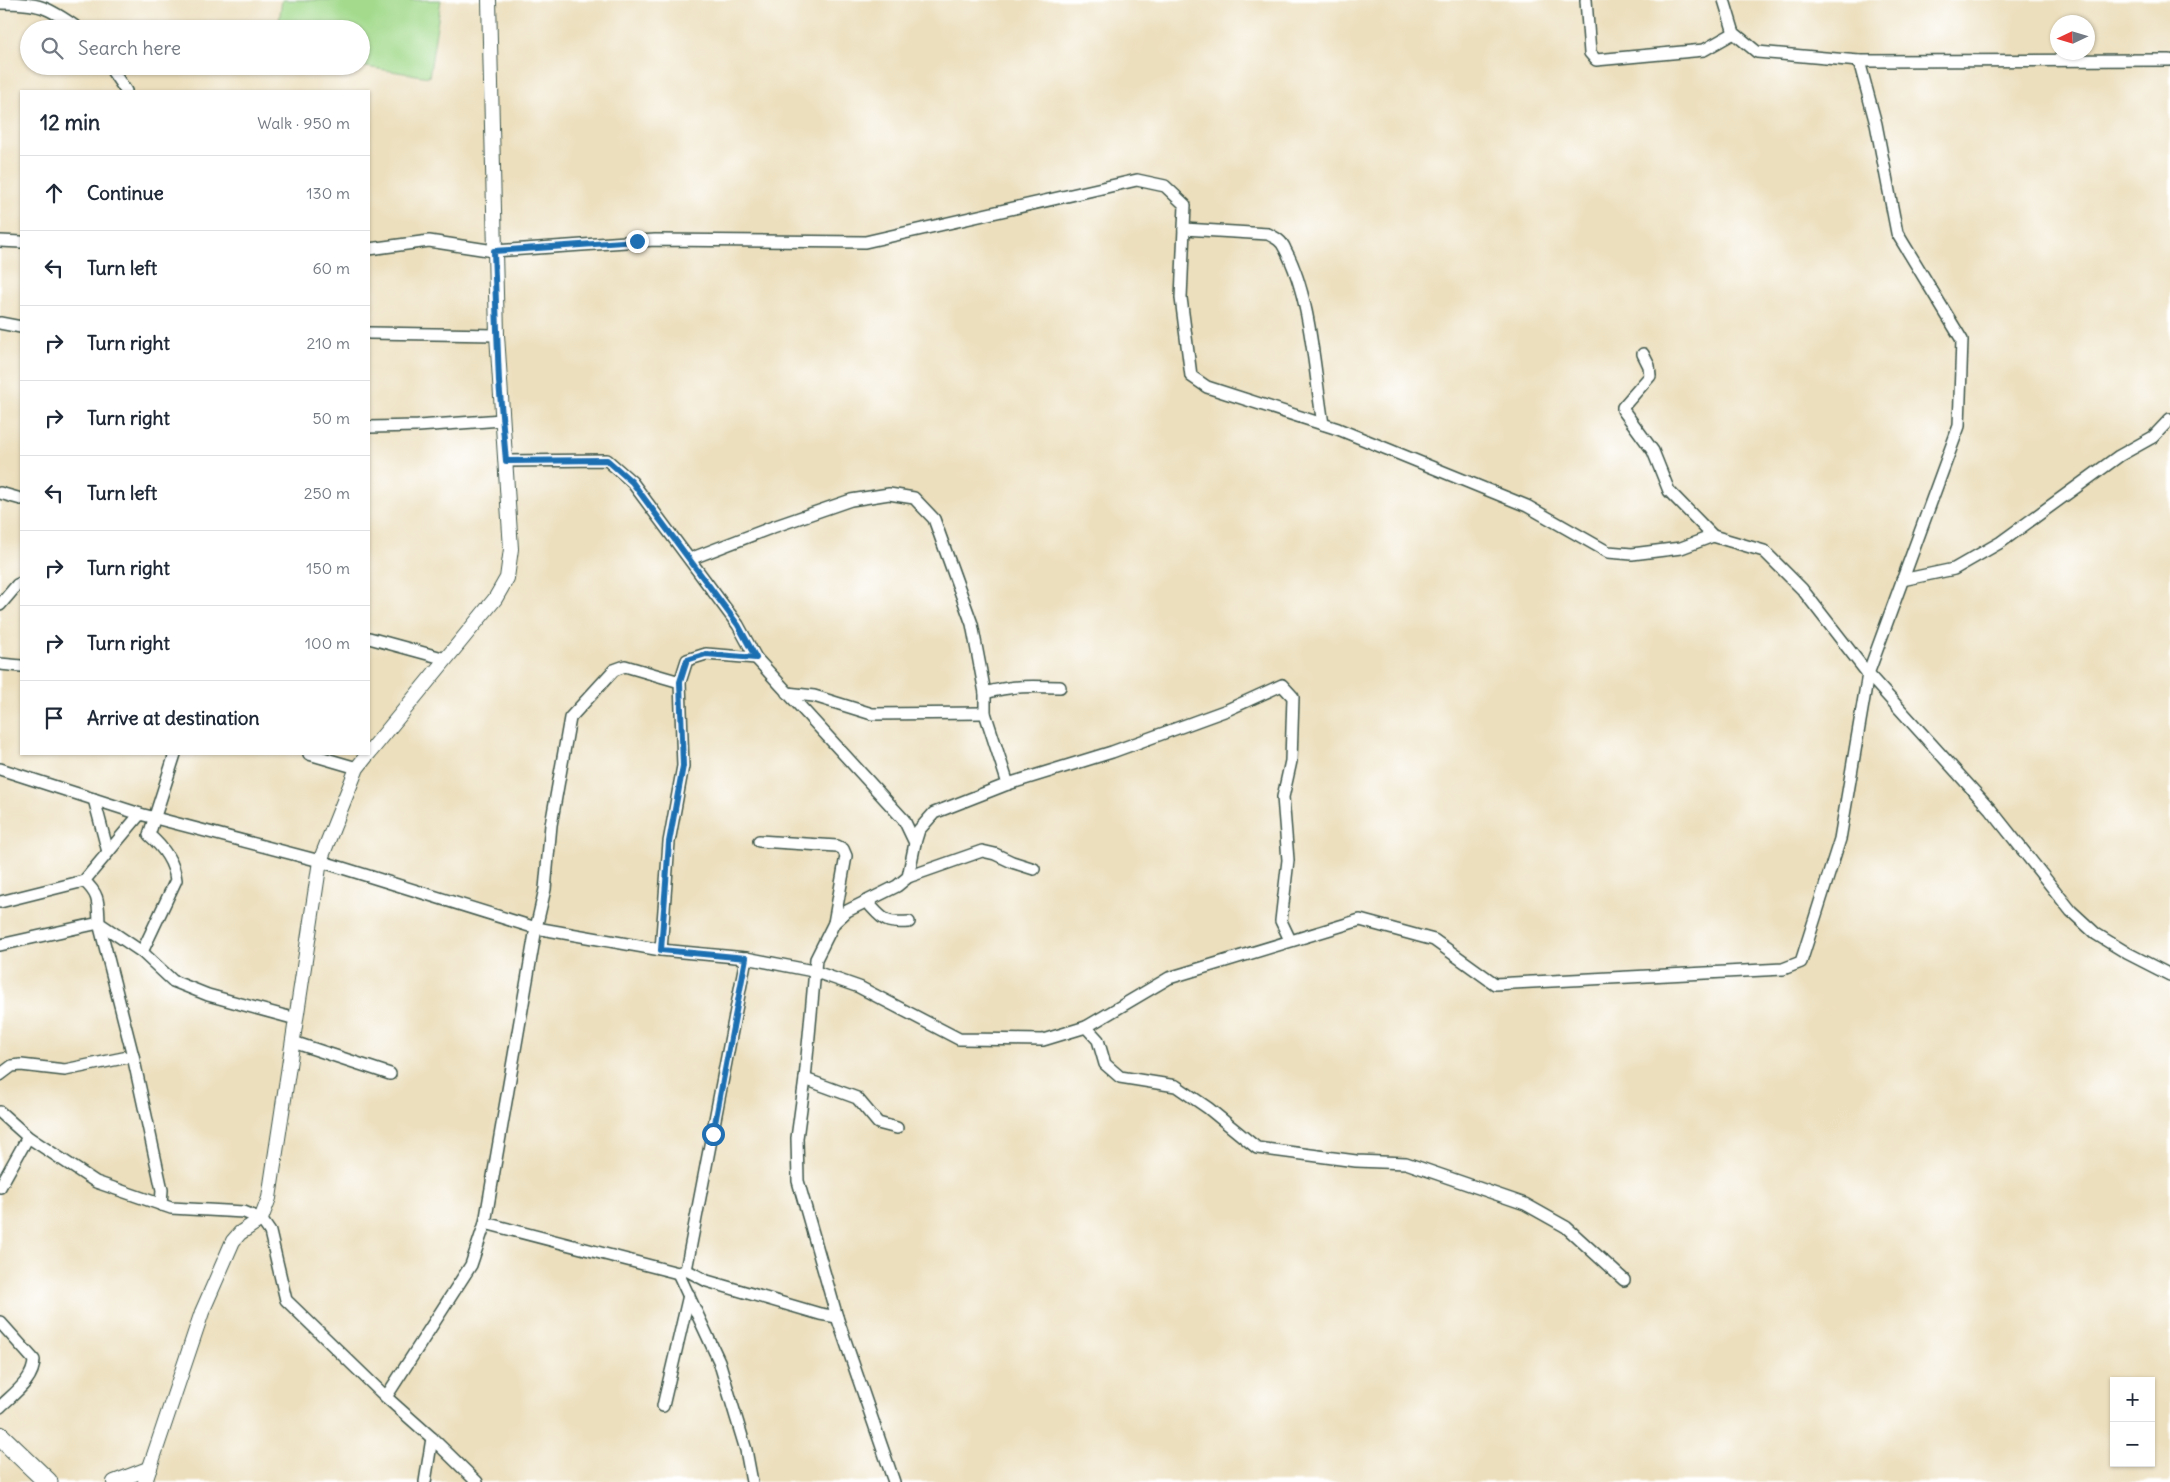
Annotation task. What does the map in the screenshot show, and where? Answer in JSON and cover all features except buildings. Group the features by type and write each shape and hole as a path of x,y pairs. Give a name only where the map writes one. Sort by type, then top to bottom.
{"highway":[{"path":"0,1436 48,1482"}],"street":[{"path":"370,751 495,600 507,578 511,549 497,335 489,0"},
{"path":"1586,0 1590,53 1596,60 1704,50 1734,33"},
{"path":"1724,0 1734,33 1757,52 1859,61 2170,60"},
{"path":"0,3 32,4 45,7 65,20"},
{"path":"0,770 140,814 320,861 536,928 661,950 746,958 813,971 859,987 959,1039 1043,1040 1086,1027 1169,978 1360,920 1434,940 1495,984 1783,969 1801,962 1840,838 1868,674 1959,426 1962,340 1897,233 1876,124 1859,61"},
{"path":"115,75 125,90"},
{"path":"370,249 429,241 494,251 655,240 865,242 1137,180 1165,186 1184,205 1181,298 1191,376 1207,387 1323,424 1527,506 1608,552 1632,554 1681,548 1713,536"},
{"path":"1184,228 1268,234 1277,238 1285,247 1295,273 1306,315 1323,424"},
{"path":"0,241 20,242"},
{"path":"0,323 20,327"},
{"path":"370,334 497,335"},
{"path":"1643,354 1649,366 1650,376 1623,407 1623,410 1653,451 1669,491 1713,536 1764,550 1802,589 1868,674 1991,810 2071,911 2096,934 2127,953 2170,975"},
{"path":"1902,580 1954,569 2001,542 2119,456 2154,437 2170,419"},
{"path":"370,426 418,426 502,420"},
{"path":"506,461 607,460 632,482 738,625 756,658 904,820 915,843"},
{"path":"0,493 20,499"},
{"path":"690,559 851,500 889,494 914,498 934,519 972,624 985,693 985,713 1008,784"},
{"path":"0,605 20,584"},
{"path":"370,638 446,659"},
{"path":"661,950 669,842 683,766 680,682 687,660 706,654 756,658"},
{"path":"0,664 20,666"},
{"path":"386,1397 471,1265 485,1223 536,928 545,889 551,825 570,718 614,670 625,666 680,682"},
{"path":"908,877 915,843 920,830 934,813 1008,784 1112,752 1227,710 1282,685 1293,697 1291,761 1283,797 1288,860 1280,921 1290,940"},
{"path":"985,693 1004,687 1060,687"},
{"path":"787,693 814,696 872,714 985,713"},
{"path":"142,952 176,880 175,869 169,858 150,835 175,755"},
{"path":"312,755 356,768"},
{"path":"145,1482 202,1312 234,1241 240,1233 261,1219 269,1198 320,861 356,768 366,755"},
{"path":"94,799 108,852"},
{"path":"0,902 84,881 140,814"},
{"path":"759,841 836,846 843,849 846,856 834,923 816,959 813,971 805,1079 797,1138 798,1181 837,1317 894,1482"},
{"path":"834,923 847,910 896,886 908,877 982,851 996,854 1034,870"},
{"path":"84,881 94,889 98,898 99,923 134,1056 162,1190 161,1205"},
{"path":"866,901 884,921 894,923 909,922"},
{"path":"0,945 99,923 142,952 173,981 208,995 296,1020"},
{"path":"746,958 682,1271 689,1295 720,1361 746,1450 752,1482"},
{"path":"1086,1027 1098,1040 1106,1064 1120,1077 1176,1086 1208,1108 1257,1148 1356,1161 1406,1163 1526,1204 1566,1227 1624,1280"},
{"path":"293,1042 390,1074"},
{"path":"0,1074 12,1066 21,1065 66,1070 134,1056"},
{"path":"805,1079 857,1098 878,1124 897,1128"},
{"path":"0,1112 28,1137 96,1182 171,1208 244,1212 261,1219 270,1232 286,1300 477,1482"},
{"path":"0,1187 28,1137"},
{"path":"485,1223 682,1271 707,1281 820,1314 837,1317"},
{"path":"664,1406 689,1295"},
{"path":"0,1322 34,1360 34,1369 31,1376 0,1407"},
{"path":"425,1482 432,1438"},
{"path":"114,1482 150,1468"}],"green space":[{"path":"282,0 441,0 429,77 370,68 370,20 279,20"}],"route":[{"path":"637,241 494,251 502,420 506,461 607,460 632,482 738,625 756,658 706,654 687,660 680,682 683,766 669,842 661,950 746,958 713,1134"}]}
